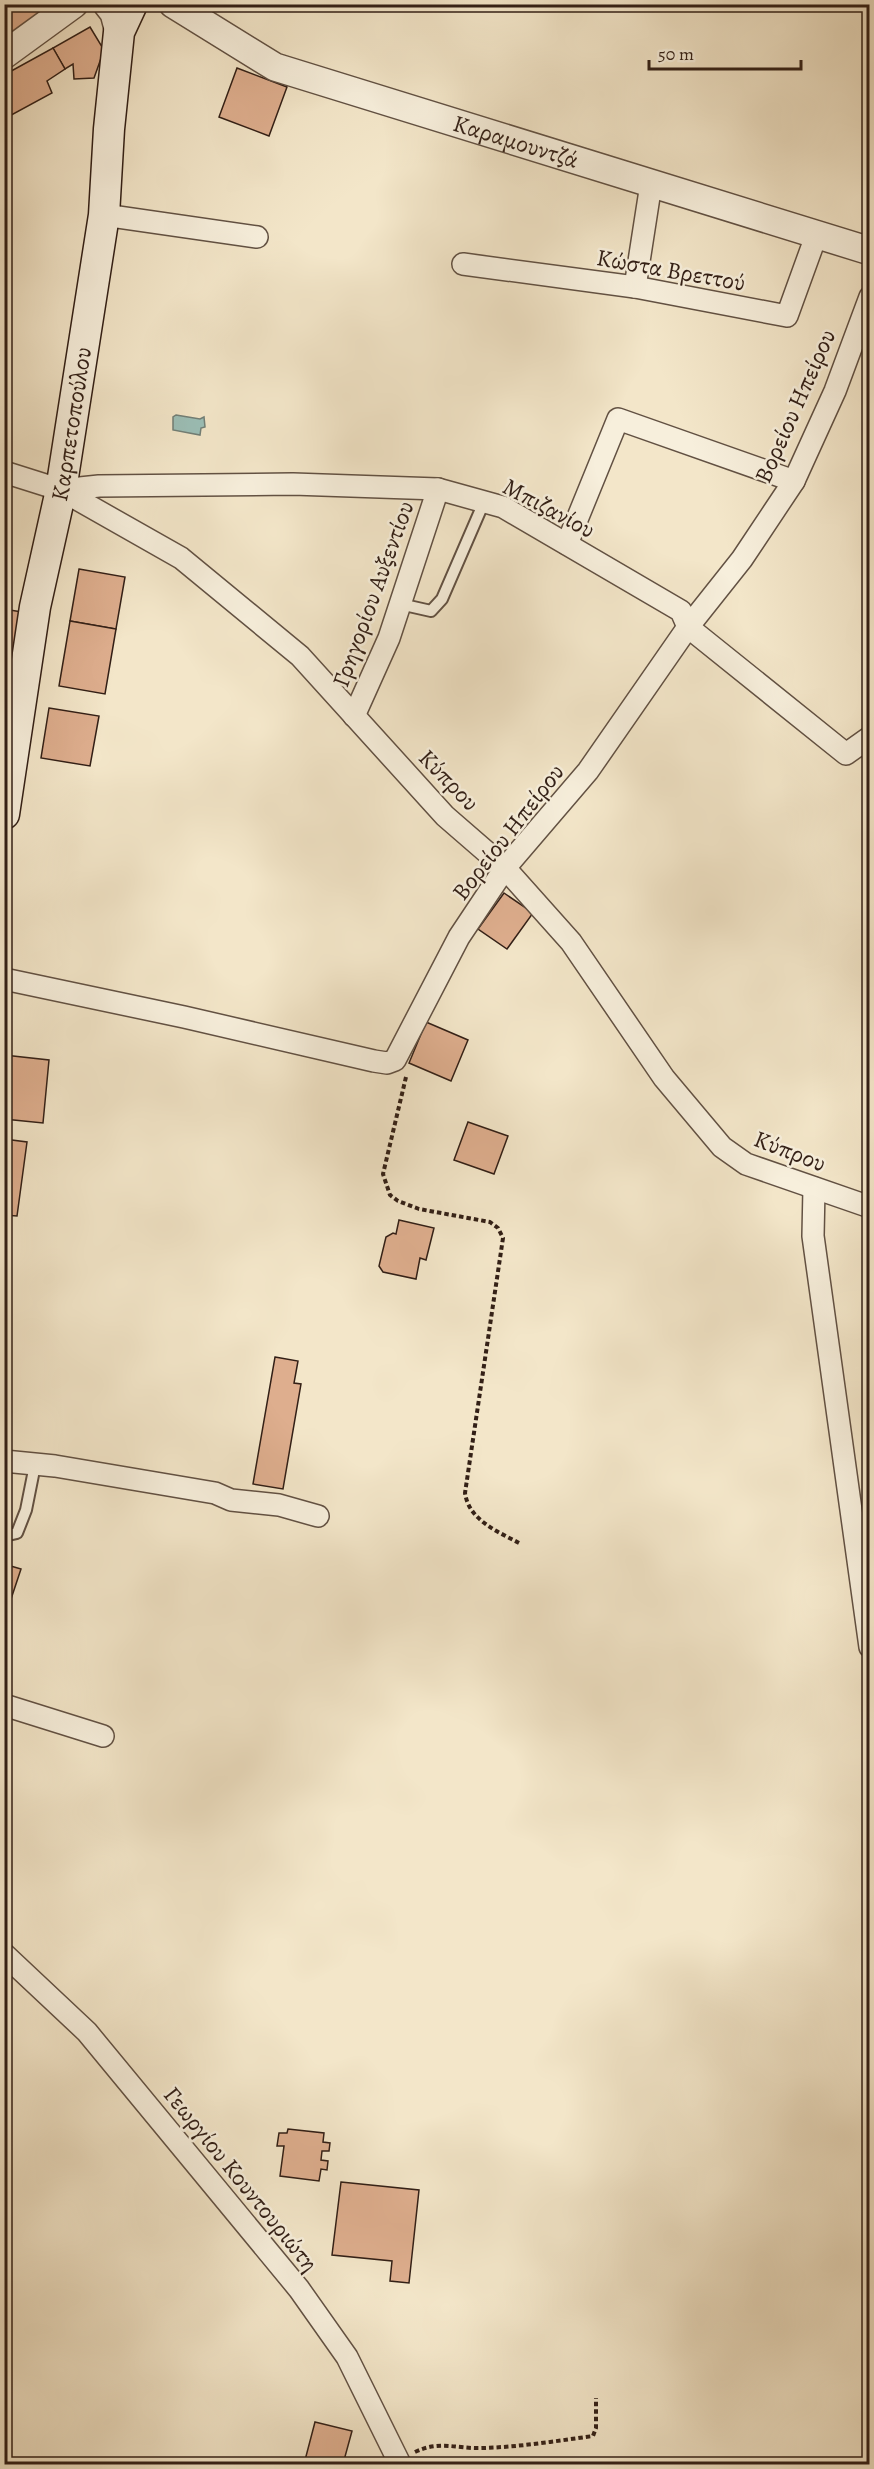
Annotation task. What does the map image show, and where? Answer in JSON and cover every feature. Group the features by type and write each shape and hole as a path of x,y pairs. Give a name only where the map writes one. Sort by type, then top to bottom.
{"main road":[{"name":"Καρπετοπούλου","path":"4,814 10,731 61,490 104,215 109,129 120,32 132,4"}],"street":[{"path":"4,55 74,4"},
{"path":"107,4 114,13 120,32"},
{"name":"Καραμουντζά","path":"173,4 274,67 870,251"},
{"path":"635,287 651,184"},
{"path":"104,215 257,237"},
{"name":"Κώστα Βρεττού","path":"463,264 635,287 787,316 816,236"},
{"name":"Βορείου Ηπείρου","path":"4,979 184,1017 387,1064 395,1060 459,937 505,868 588,771 688,627 742,559 794,481 835,391 870,297"},
{"path":"567,544 618,419 794,481"},
{"name":"Κύπρου","path":"4,472 61,490 181,558 300,656 445,816 505,868 571,942 664,1078 722,1148 746,1164 870,1207"},
{"name":"Μπιζανίου","path":"61,490 99,486 293,484 438,489 502,507 681,611 688,627 846,754 870,737"},
{"name":"Γρηγορίου Αυξεντίου","path":"354,716 389,638 438,489"},
{"path":"814,1188 813,1236 870,1647"},
{"path":"4,1461 55,1466 203,1491 231,1500 279,1505 318,1516"},
{"path":"4,1705 103,1736"},
{"name":"Γεωργίου Κουντουριώτη","path":"4,1954 87,2032 299,2289 347,2357 399,2462"}],"lane":[{"path":"400,604 431,611 442,599 484,502"},
{"path":"4,1536 17,1533 26,1510 35,1465"}],"path":[{"path":"406,1076 383,1174 390,1195 398,1201 419,1209 490,1222 498,1228 503,1238 465,1493 466,1502 476,1517 521,1544"},
{"path":"399,2462 427,2446 480,2448 593,2436 596,2428 596,2398"}],"water":[{"path":"176,415 200,419 204,417 205,427 201,428 200,435 173,430 173,417"}],"building":[{"path":"4,4 38,4 43,13 10,41 4,34"},
{"path":"38,4 53,4 43,13"},
{"path":"90,27 104,50 94,78 74,79 73,64 65,69 53,48"},
{"path":"53,48 65,69 47,81 52,93 4,119 4,75"},
{"path":"237,68 287,87 269,136 219,117"},
{"path":"79,569 125,577 116,629 70,621"},
{"path":"4,609 34,614 4,713"},
{"path":"70,621 116,629 105,694 59,686"},
{"path":"49,708 99,716 90,766 41,758"},
{"path":"504,893 533,913 507,949 478,929"},
{"path":"426,1022 468,1040 451,1081 409,1063"},
{"path":"4,1055 49,1060 43,1123 4,1119"},
{"path":"468,1122 508,1136 494,1174 454,1160"},
{"path":"4,1139 27,1142 17,1216 4,1215"},
{"path":"399,1220 434,1228 426,1260 420,1258 416,1279 383,1272 379,1266 386,1237 393,1233 396,1234"},
{"path":"275,1357 298,1361 294,1383 301,1384 283,1489 253,1484"},
{"path":"4,1564 21,1569 10,1602 4,1600"},
{"path":"288,2129 324,2133 323,2142 330,2143 329,2151 322,2151 321,2160 328,2161 327,2170 321,2169 319,2181 280,2176 284,2146 277,2146 279,2133 287,2133"},
{"path":"341,2182 419,2190 409,2283 390,2281 392,2261 332,2255"},
{"path":"315,2422 352,2431 343,2464 304,2464"}]}
